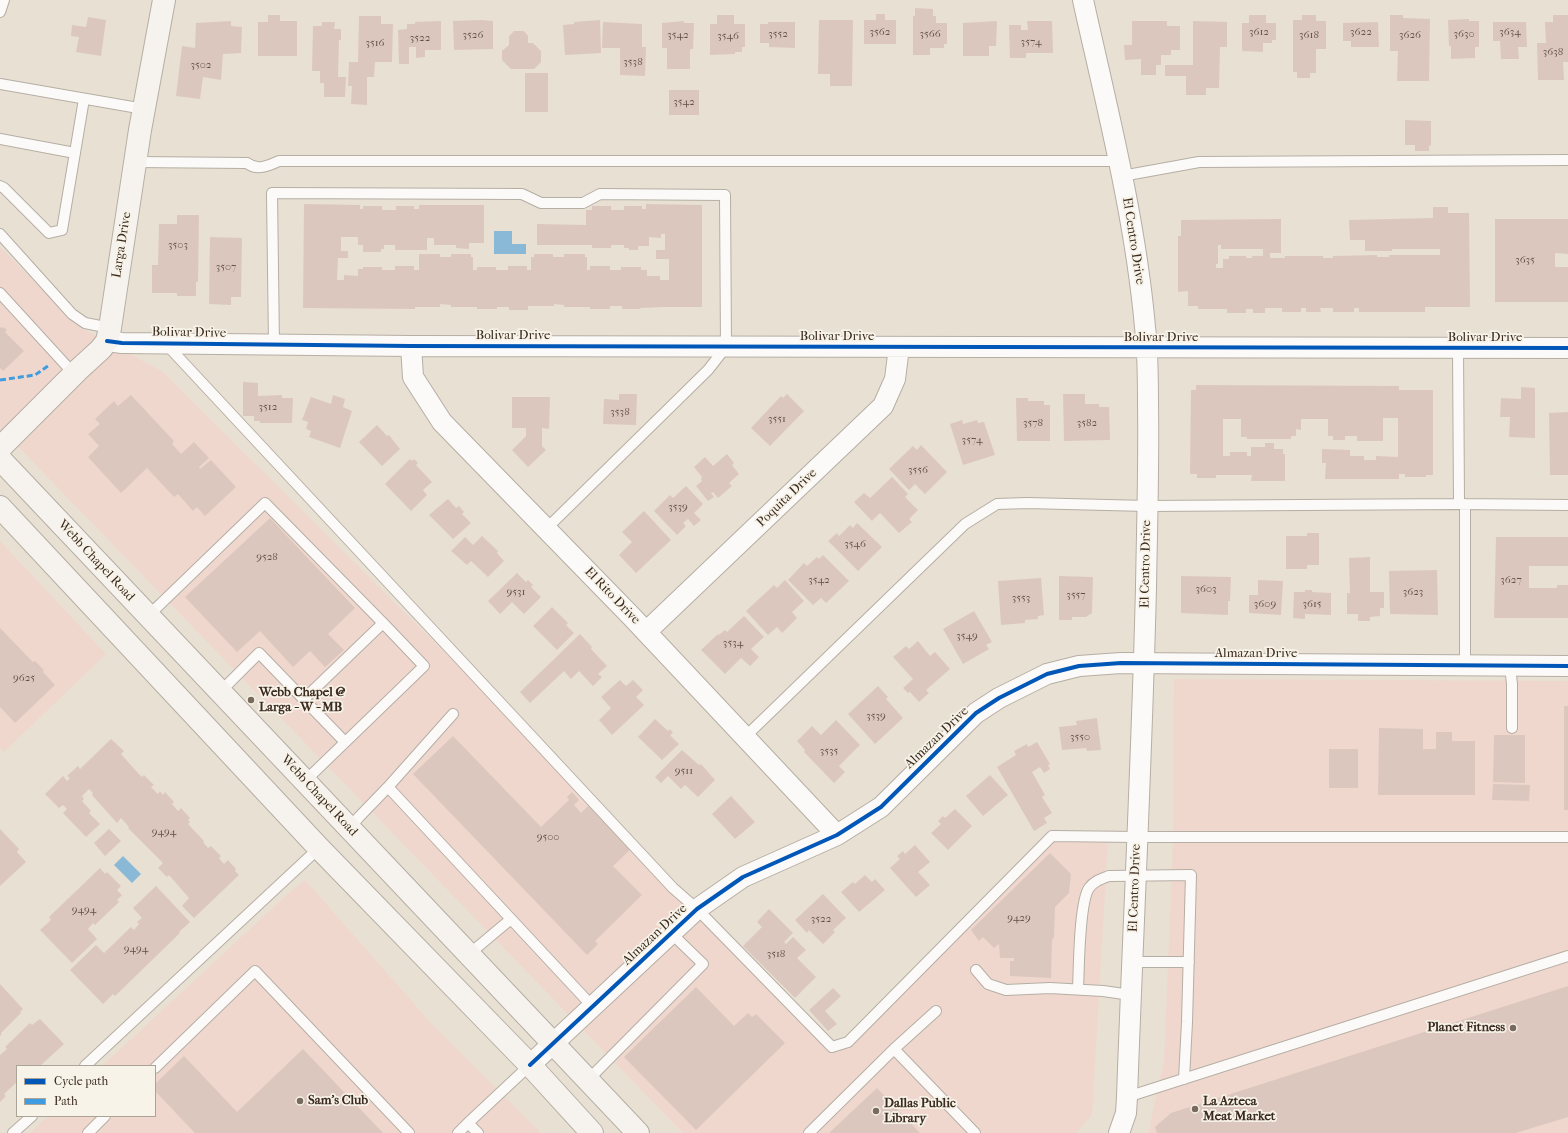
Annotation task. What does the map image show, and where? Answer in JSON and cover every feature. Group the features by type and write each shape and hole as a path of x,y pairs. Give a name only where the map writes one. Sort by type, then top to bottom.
{"main road":[{"name":"Larga Drive","path":"108,335 135,162 164,0"},
{"path":"0,448 101,349 108,335"},
{"name":"Webb Chapel Road","path":"0,459 304,782 638,1133"},
{"path":"0,507 319,848 530,1065 592,1133"},
{"path":"196,716 220,692"}],"street":[{"name":"El Centro Drive","path":"1083,0 1120,168 1140,281 1146,348 1148,433 1144,664 1127,1098 1126,1114 1120,1133"},
{"name":"Bolivar Drive","path":"108,335 122,343 274,345 1568,348"},
{"name":"El Rito Drive","path":"411,346 413,377 442,422 646,632 837,835"},
{"name":"Poquita Drive","path":"646,632 883,406 896,379 899,347"},
{"name":"Almazan Drive","path":"530,1065 697,909 743,877 837,835 881,807 976,713 999,698 1047,674 1079,666 1121,663 1568,666"}],"lane":[{"path":"0,12 4,0"},
{"path":"0,84 144,109"},
{"path":"0,186 4,188 49,233 62,230 84,99"},
{"path":"0,139 75,153"},
{"path":"135,162 247,163 251,166 262,167 279,161 1120,168 1199,162 1568,160"},
{"path":"274,345 272,193 522,194 541,203 583,203 600,194 725,195 726,347 708,370 546,529"},
{"path":"0,234 72,314 85,323 108,335"},
{"path":"0,293 74,374"},
{"path":"165,343 673,888 697,909 832,1047 848,1042 1052,836 1568,837"},
{"path":"1458,348 1465,666"},
{"path":"148,616 266,503 424,666 304,782"},
{"path":"745,737 965,524 997,504 1026,503 1147,506 1462,504 1568,505"},
{"path":"304,700 383,623"},
{"path":"220,692 259,653 346,742"},
{"path":"1510,666 1512,684 1512,728"},
{"path":"349,829 453,714"},
{"path":"388,787 593,1007"},
{"path":"86,1065 319,848"},
{"path":"1078,989 1083,906 1088,889 1098,880 1109,876 1191,875 1184,1079"},
{"path":"468,955 511,919"},
{"path":"588,1080 703,964 671,933"},
{"path":"1127,1098 1568,956"},
{"path":"1132,962 1189,962"},
{"path":"976,970 988,984 1006,990 1050,988 1078,989 1131,995"},
{"path":"156,1067 255,971 408,1133"},
{"path":"809,1133 894,1049 936,1011"},
{"path":"894,1049 975,1133"},
{"path":"458,1133 530,1065"},
{"path":"13,1133 31,1117"},
{"path":"88,1133 104,1117"},
{"path":"468,1123 478,1133"}],"shaded area":[{"path":"0,247 80,327 163,372 843,1049 1054,840 1108,841 1092,1115 1076,1133 683,1133 0,428"},
{"path":"0,541 106,654 4,752 0,747"},
{"path":"1174,679 1568,681 1568,1133 1148,1133 1164,1061 1173,841"},
{"path":"305,880 431,1023 541,1133 30,1133 47,1117 156,1117 156,1065 103,1065 290,892"}],"water":[{"path":"494,231 512,231 512,244 526,244 526,254 494,254"},
{"path":"123,856 141,874 132,883 114,865"}],"building":[{"path":"915,8 933,9 933,16 936,16 936,23 947,23 947,44 944,44 944,48 930,48 930,55 913,55 913,16 915,16"},
{"path":"876,14 885,14 885,20 896,20 896,44 864,44 864,20 876,20"},
{"path":"268,15 280,15 280,21 297,21 297,56 258,56 258,22 268,22"},
{"path":"717,15 734,15 734,24 745,24 745,47 742,47 742,52 735,52 735,54 710,55 710,24 717,24"},
{"path":"1249,15 1266,15 1266,23 1276,23 1276,40 1272,40 1272,43 1263,43 1263,52 1242,51 1242,23 1249,23"},
{"path":"1302,15 1316,15 1316,21 1326,21 1326,49 1316,49 1316,73 1310,73 1310,78 1297,78 1297,72 1293,72 1293,20 1302,20"},
{"path":"1390,15 1403,15 1403,18 1430,19 1429,81 1397,81 1398,51 1390,51"},
{"path":"1553,15 1568,15 1568,62 1563,62 1564,80 1538,80 1537,43 1546,43 1545,22 1553,22"},
{"path":"359,16 381,16 381,24 393,24 392,62 375,62 374,77 367,77 367,105 351,104 352,86 348,86 349,62 358,62"},
{"path":"88,17 106,20 101,56 76,52 79,37 71,36 72,25 86,27"},
{"path":"1469,19 1469,21 1479,21 1479,47 1475,47 1475,58 1451,59 1448,20"},
{"path":"600,20 601,53 565,55 563,25 574,24 574,22"},
{"path":"819,20 853,20 852,86 830,86 830,74 818,74"},
{"path":"231,21 231,26 242,27 241,53 223,54 221,80 203,77 200,99 176,96 182,46 195,48 196,23"},
{"path":"441,21 441,50 425,50 425,57 416,58 416,47 409,47 409,64 399,64 398,30 407,29 407,24 415,24 415,22"},
{"path":"453,21 493,21 493,49 454,50"},
{"path":"684,21 684,23 694,23 693,49 690,49 690,69 667,69 667,48 662,48 662,23"},
{"path":"997,21 996,46 989,46 989,56 963,56 963,23"},
{"path":"1027,21 1052,21 1053,53 1026,53 1026,58 1010,58 1009,25 1021,25 1021,30 1028,30"},
{"path":"1132,21 1167,21 1167,26 1180,26 1180,50 1171,50 1171,55 1161,55 1161,65 1156,65 1156,75 1141,75 1141,59 1125,60 1124,45 1132,45"},
{"path":"1193,21 1227,22 1227,47 1220,47 1219,88 1206,88 1206,95 1186,95 1186,76 1165,76 1165,65 1193,65"},
{"path":"322,22 335,22 334,29 341,29 341,40 339,40 338,77 346,77 345,97 324,97 324,83 320,83 320,71 312,71 313,26 322,26"},
{"path":"603,22 642,24 642,47 646,47 645,76 620,75 620,48 602,48"},
{"path":"768,22 795,22 795,48 769,47 769,43 760,43 760,24 768,24"},
{"path":"1378,22 1379,47 1351,47 1351,41 1343,41 1343,23"},
{"path":"1493,22 1526,22 1527,47 1518,47 1519,59 1501,59 1500,41 1493,41"},
{"path":"514,31 524,31 528,36 528,43 533,43 541,51 541,62 534,69 511,69 502,60 502,51 509,45 509,36"},
{"path":"525,73 548,73 548,112 525,112"},
{"path":"669,90 699,90 699,115 669,115"},
{"path":"1405,120 1431,121 1431,145 1429,146 1429,151 1415,151 1415,145 1405,145"},
{"path":"304,204 360,205 360,209 363,209 363,206 382,206 382,210 396,210 396,206 414,206 414,209 419,209 419,205 484,205 484,243 469,243 469,249 456,248 456,245 434,245 434,238 427,238 427,250 395,250 395,245 384,245 384,249 381,249 381,252 363,252 363,245 358,245 358,237 341,237 341,251 348,251 348,258 338,258 337,280 344,280 344,275 358,276 358,269 363,269 363,267 382,267 382,270 395,270 395,266 414,266 414,270 419,270 419,254 440,254 440,257 451,257 451,254 471,254 471,257 473,257 473,270 477,270 477,267 496,267 496,270 508,270 508,266 527,266 527,270 531,270 531,257 534,257 534,254 553,254 553,257 564,257 564,254 585,254 585,257 587,257 587,270 590,270 590,266 610,266 610,270 621,270 621,267 641,267 641,270 647,270 647,276 660,276 660,280 669,280 669,259 656,259 656,250 665,250 665,234 661,234 661,238 649,237 649,246 638,246 638,250 629,250 629,248 624,248 624,245 611,245 611,248 592,248 592,245 537,245 537,224 586,225 586,210 592,210 592,206 611,206 611,210 624,210 624,206 642,206 642,209 646,209 646,204 702,205 702,307 622,309 622,306 610,306 610,309 590,309 590,307 564,307 564,305 554,304 554,306 528,306 528,310 509,310 509,307 497,307 497,309 477,309 477,307 451,307 451,305 440,304 440,307 415,307 415,309 303,308"},
{"path":"1433,207 1448,207 1448,213 1469,213 1470,307 1425,307 1425,312 1359,312 1359,308 1354,308 1354,312 1333,312 1333,308 1320,308 1321,312 1306,312 1306,308 1301,308 1301,312 1282,312 1282,308 1265,308 1265,313 1253,313 1253,309 1246,309 1246,313 1227,313 1227,309 1198,309 1198,306 1188,306 1188,291 1178,292 1178,236 1181,236 1181,220 1281,219 1281,253 1270,253 1270,258 1285,258 1285,256 1323,256 1323,258 1333,258 1333,256 1377,255 1377,257 1389,257 1389,255 1440,255 1440,249 1392,249 1392,251 1365,251 1365,240 1350,240 1349,220 1433,218","holes":["1218,245 1221,245 1221,249 1263,249 1263,256 1252,256 1252,258 1246,258 1246,256 1229,256 1229,259 1223,259 1223,268 1216,268 1216,264 1218,264"]},
{"path":"177,215 199,215 198,282 196,282 196,296 177,296 177,293 152,293 152,265 158,265 159,224 177,224"},
{"path":"1495,219 1568,219 1568,254 1555,253 1555,267 1568,267 1568,302 1495,302"},
{"path":"210,237 242,238 241,297 231,297 231,305 209,304"},
{"path":"0,327 7,330 5,332 24,351 3,371 0,368"},
{"path":"243,382 258,383 258,396 282,395 282,398 293,398 292,423 260,423 260,421 254,421 254,416 243,416"},
{"path":"1196,385 1399,386 1399,390 1433,390 1433,475 1426,475 1426,477 1405,477 1405,474 1399,474 1399,479 1325,479 1326,463 1322,463 1322,449 1350,450 1350,456 1364,456 1364,460 1376,460 1376,456 1398,457 1398,418 1383,418 1383,441 1357,441 1357,436 1345,436 1345,440 1333,440 1333,436 1328,436 1328,419 1301,419 1301,430 1296,429 1296,436 1291,436 1291,439 1247,439 1247,437 1241,437 1241,419 1223,419 1223,456 1230,456 1230,452 1247,452 1247,456 1251,456 1251,447 1265,447 1265,443 1274,443 1274,449 1283,449 1283,454 1285,454 1285,481 1251,481 1252,475 1216,475 1216,478 1197,478 1197,474 1190,474 1191,390 1196,390"},
{"path":"1521,387 1535,388 1535,438 1509,437 1510,417 1500,417 1501,398 1521,399"},
{"path":"619,394 637,394 636,425 603,424 604,399 619,400"},
{"path":"787,394 804,411 770,446 751,428 781,396 783,398"},
{"path":"1063,394 1085,394 1085,404 1099,404 1099,407 1109,407 1110,440 1064,441"},
{"path":"131,395 174,441 172,444 181,454 194,442 209,458 199,467 200,469 211,460 236,487 205,516 197,507 193,511 178,494 174,497 147,468 121,493 88,457 99,446 88,434 100,424 95,419 114,401 118,406"},
{"path":"333,395 345,399 343,407 352,411 340,448 309,437 311,431 306,429 308,422 302,420 311,397 331,404"},
{"path":"512,397 550,397 549,429 542,428 542,446 546,450 528,467 512,450 526,436 526,428 512,428"},
{"path":"1016,398 1028,398 1028,401 1044,401 1044,405 1050,405 1050,441 1017,441"},
{"path":"1568,412 1568,475 1550,475 1549,413"},
{"path":"962,420 963,424 977,420 978,423 984,422 995,455 963,465 950,424"},
{"path":"377,425 387,436 389,435 400,449 382,466 359,442"},
{"path":"921,445 947,472 925,494 915,484 909,490 889,469 913,446 917,450"},
{"path":"727,454 734,463 732,465 739,474 729,483 732,486 718,498 713,492 711,493 714,497 708,501 696,486 702,481 702,477 694,467 705,457 713,466"},
{"path":"410,459 412,461 414,459 418,463 416,465 432,482 423,490 427,495 411,511 385,484"},
{"path":"892,477 908,494 905,497 918,510 909,519 912,522 899,533 880,513 872,521 854,502 864,493 870,498"},
{"path":"686,486 703,504 694,513 701,520 694,526 688,519 683,523 686,526 677,535 654,511 670,495 673,498"},
{"path":"448,499 456,508 459,506 464,512 462,514 471,523 453,539 429,515"},
{"path":"644,511 671,540 636,573 619,555 632,542 622,532"},
{"path":"270,518 355,608 328,634 344,650 325,667 310,651 293,667 260,631 237,652 185,597"},
{"path":"857,523 882,547 858,571 828,541 837,533 839,536 850,525 853,528"},
{"path":"1307,533 1319,533 1319,565 1307,565 1307,569 1286,569 1286,536 1307,536"},
{"path":"482,536 498,551 497,553 504,561 488,577 471,561 467,565 451,551 465,537 473,545"},
{"path":"1496,537 1568,537 1568,566 1529,566 1529,588 1557,588 1557,585 1568,585 1568,618 1494,618"},
{"path":"823,555 849,581 826,603 821,598 813,605 788,580 804,563 807,566 817,557 819,559"},
{"path":"1370,557 1370,592 1384,592 1384,608 1380,608 1380,616 1370,617 1370,621 1358,621 1358,614 1347,614 1347,593 1350,593 1349,558"},
{"path":"1437,570 1438,615 1390,614 1389,571"},
{"path":"517,573 526,582 528,580 533,585 531,587 541,597 524,614 512,602 500,614 488,601"},
{"path":"1059,576 1093,577 1092,613 1086,617 1072,617 1072,620 1059,620"},
{"path":"1181,576 1231,577 1228,615 1181,613"},
{"path":"1041,578 1044,615 1038,616 1038,619 1025,620 1025,623 1001,625 998,581"},
{"path":"785,580 804,601 792,612 797,618 782,633 777,627 768,635 746,611 774,585 777,588"},
{"path":"1258,580 1283,581 1281,615 1249,613 1249,595 1258,595"},
{"path":"1305,590 1331,593 1331,615 1305,614 1305,619 1293,618 1294,592 1305,592"},
{"path":"552,607 568,623 566,625 574,633 557,650 533,626"},
{"path":"974,611 992,642 986,645 989,649 963,664 943,629"},
{"path":"744,616 764,637 751,649 759,657 750,666 741,658 725,674 701,650 718,634 719,635 725,630 727,632"},
{"path":"0,628 33,662 35,661 44,670 43,672 55,685 15,723 0,707"},
{"path":"580,634 592,647 591,649 607,666 598,674 602,677 593,686 579,671 571,679 564,671 530,703 520,692"},
{"path":"918,641 930,656 935,652 950,669 926,690 929,693 919,702 910,692 908,693 903,688 913,679 893,657 906,646 909,649"},
{"path":"620,680 626,686 633,680 643,690 636,697 644,705 612,735 599,720 611,708 601,697"},
{"path":"878,686 888,697 886,699 903,718 875,744 848,714"},
{"path":"1564,706 1568,706 1568,810 1564,810"},
{"path":"1097,718 1101,750 1087,751 1086,748 1062,750 1059,727 1077,725 1076,721"},
{"path":"655,719 668,731 670,729 673,733 670,735 679,744 662,760 638,737"},
{"path":"836,720 860,745 839,766 845,772 834,783 804,752 805,750 797,741 812,726 821,735"},
{"path":"1379,728 1423,729 1423,749 1436,749 1436,732 1452,732 1452,741 1475,741 1475,795 1378,795"},
{"path":"1494,735 1525,735 1525,783 1493,782"},
{"path":"453,736 541,827 569,800 567,797 572,792 579,800 574,805 581,813 591,803 633,847 613,866 642,895 595,941 598,944 587,955 413,774"},
{"path":"111,739 124,751 121,754 137,772 142,777 144,775 154,785 151,787 158,794 160,791 163,795 165,792 174,802 172,804 178,811 181,808 190,818 188,820 190,822 188,824 204,841 203,842 208,848 211,846 221,856 219,858 224,864 228,860 239,875 194,918 182,906 189,898 169,875 167,877 158,868 163,863 128,828 129,827 121,818 117,823 92,795 93,793 89,789 82,796 84,799 82,801 91,811 89,813 100,824 86,837 63,813 67,809 63,805 59,808 45,794 63,776 67,781 70,778 67,776 78,766 80,769"},
{"path":"1037,742 1050,764 1048,765 1050,769 1044,773 1040,767 1032,772 1045,795 1042,797 1052,813 1044,818 1047,823 1034,831 997,767 1016,755 1014,751 1027,744 1028,747"},
{"path":"1329,749 1358,749 1358,788 1329,788"},
{"path":"682,750 699,765 701,764 715,780 698,797 685,785 681,789 668,776 661,783 655,777"},
{"path":"990,775 1008,795 983,816 966,796"},
{"path":"1493,784 1530,785 1529,801 1492,800"},
{"path":"731,796 755,822 735,839 712,814"},
{"path":"955,809 972,826 948,850 931,833 941,824 938,821 943,816 945,818"},
{"path":"0,829 19,849 17,852 26,862 0,886"},
{"path":"109,829 121,841 105,856 94,843"},
{"path":"915,845 930,862 918,872 930,885 916,897 890,868 900,859 897,856 903,851 905,854"},
{"path":"1050,853 1071,874 1069,893 1055,907 1051,978 1010,976 1010,961 1014,961 1014,958 1000,958 999,944 994,948 983,937 979,941 971,930"},
{"path":"100,868 105,874 107,872 121,886 117,890 122,895 117,900 119,902 95,925 93,923 88,929 97,939 72,963 40,930 51,920 49,917"},
{"path":"865,875 872,882 875,879 885,890 859,912 841,892 853,882 855,884"},
{"path":"156,886 190,922 115,996 113,994 103,1004 70,970 96,945 104,953 131,927 134,930 139,924 137,922 142,918 133,908"},
{"path":"823,894 846,918 833,930 835,932 823,944 809,930 807,933 795,920"},
{"path":"769,909 793,933 784,942 786,944 793,937 806,950 797,958 816,977 795,998 743,946 762,927 757,922"},
{"path":"0,984 23,1009 0,1036"},
{"path":"1568,986 1568,1117 1516,1133 1157,1133 1155,1127 1171,1113"},
{"path":"696,987 734,1026 748,1013 752,1017 756,1014 785,1043 696,1130 624,1057"},
{"path":"833,988 841,996 825,1011 837,1024 828,1031 809,1010"},
{"path":"40,1019 64,1044 41,1065 16,1065 16,1083 4,1094 6,1096 0,1102 0,1055 7,1049 5,1047 30,1023 32,1025"},
{"name":"Sam's Club","path":"303,1049 383,1133 195,1133 156,1092 156,1083 184,1056 237,1112"},
{"name":"Dallas Public Library","path":"877,1088 920,1133 829,1133"}],"marked path":[{"path":"0,380 35,375 48,366"}],"cycle path":[{"path":"107,341 122,343 411,346 1568,348"},
{"path":"530,1065 697,909 743,877 837,835 881,807 976,713 999,698 1047,674 1079,666 1121,663 1568,666"}],"place":[{"name":"Webb Chapel @ Larga - W - MB","path":"251,700"},
{"name":"Planet Fitness","path":"1513,1028"},
{"name":"Sam's Club","path":"300,1101"},
{"name":"La Azteca Meat Market","path":"1195,1109"},
{"name":"Dallas Public Library","path":"876,1111"}]}
